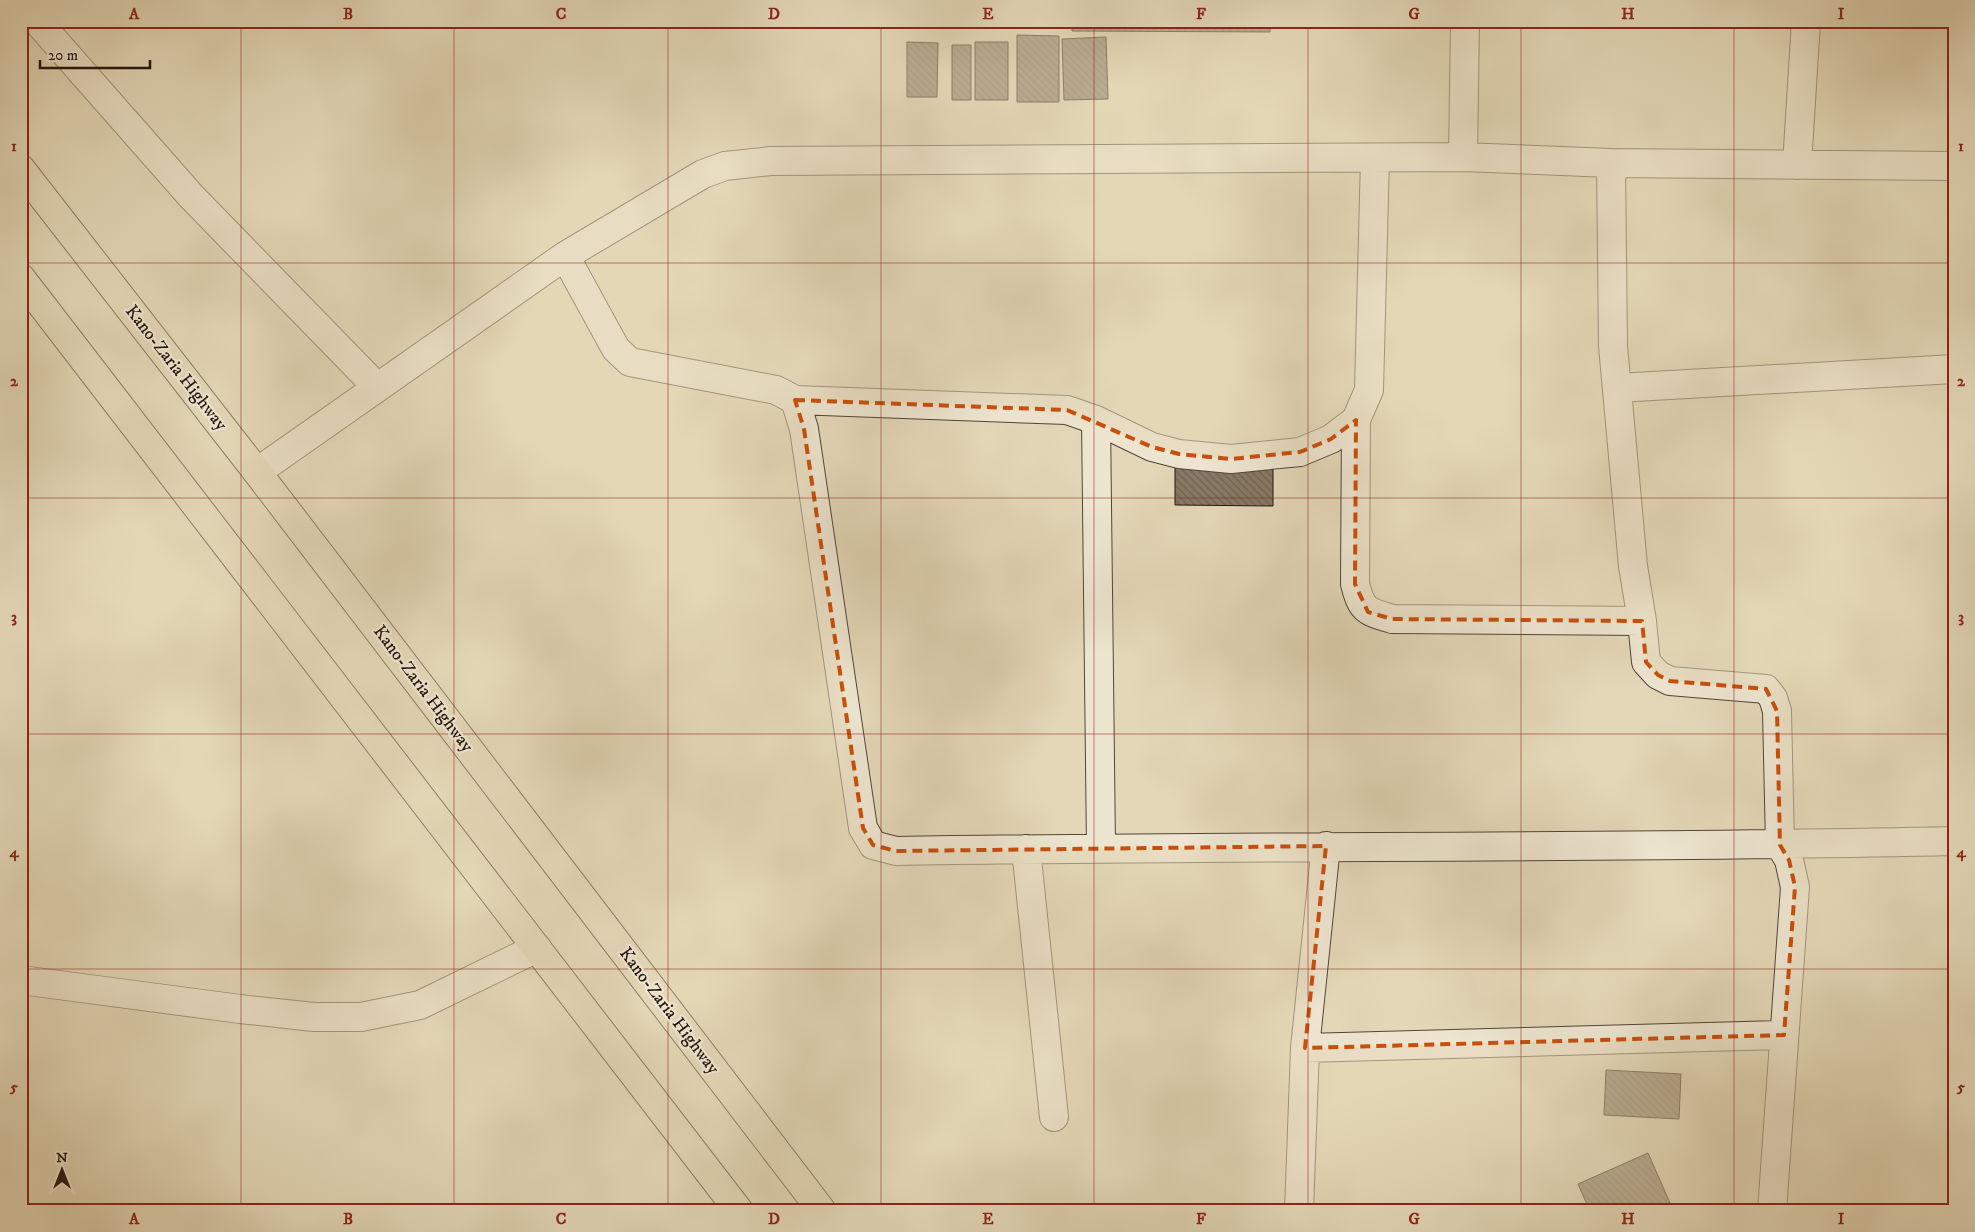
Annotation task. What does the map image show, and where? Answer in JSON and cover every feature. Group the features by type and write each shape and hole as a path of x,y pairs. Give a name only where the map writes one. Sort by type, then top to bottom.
{"highway":[{"name":"Kano-Zaria Highway","path":"21,169 257,472 822,1211"},
{"path":"21,278 739,1211"}],"street":[{"path":"37,21 191,196 377,386"},
{"path":"1463,157 1465,21"},
{"path":"1798,165 1806,21"},
{"path":"257,472 377,386 565,256 703,174 725,166 771,161 1463,157 1612,163 1954,166"},
{"path":"1376,158 1369,390 1356,420 1355,584 1359,599 1368,612 1392,619 1642,621"},
{"path":"1612,163 1613,346 1632,566 1642,621 1646,662 1658,675 1670,681 1766,689 1773,698 1777,711 1780,844 1789,860 1795,887 1772,1211"},
{"path":"565,256 616,349 630,362 776,390 794,400 1067,410 1096,420 1152,447 1179,454 1231,459 1300,452 1331,439 1356,420"},
{"path":"1617,388 1954,369"},
{"path":"794,400 804,429 862,828 873,845 896,851 1954,841"},
{"path":"1096,420 1101,848"},
{"path":"1298,1211 1305,1048 1326,846"},
{"path":"1026,849 1054,1117"},
{"path":"21,980 240,1009 314,1017 361,1017 420,1005 537,948"},
{"path":"1305,1048 1784,1035"}],"highlighted area":[{"path":"795,400 1067,410 1152,447 1179,454 1231,459 1300,452 1331,439 1356,420 1355,584 1368,612 1392,619 1642,621 1646,662 1658,675 1670,681 1766,689 1777,711 1780,845 1789,860 1795,887 1784,1035 1305,1048 1326,846 896,851 873,845 863,828 804,429"}],"building":[{"path":"1072,21 1270,21 1270,32 1072,31"},
{"path":"1017,35 1059,36 1059,102 1017,102"},
{"path":"1106,37 1108,99 1064,100 1062,39"},
{"path":"907,42 938,43 937,97 907,97"},
{"path":"975,42 1008,42 1008,100 975,100"},
{"path":"952,45 971,45 971,100 952,100"},
{"path":"1175,467 1273,468 1273,506 1175,505"},
{"path":"1606,1070 1681,1074 1679,1119 1604,1115"},
{"path":"1648,1153 1670,1203 1652,1211 1590,1211 1578,1184"}]}
